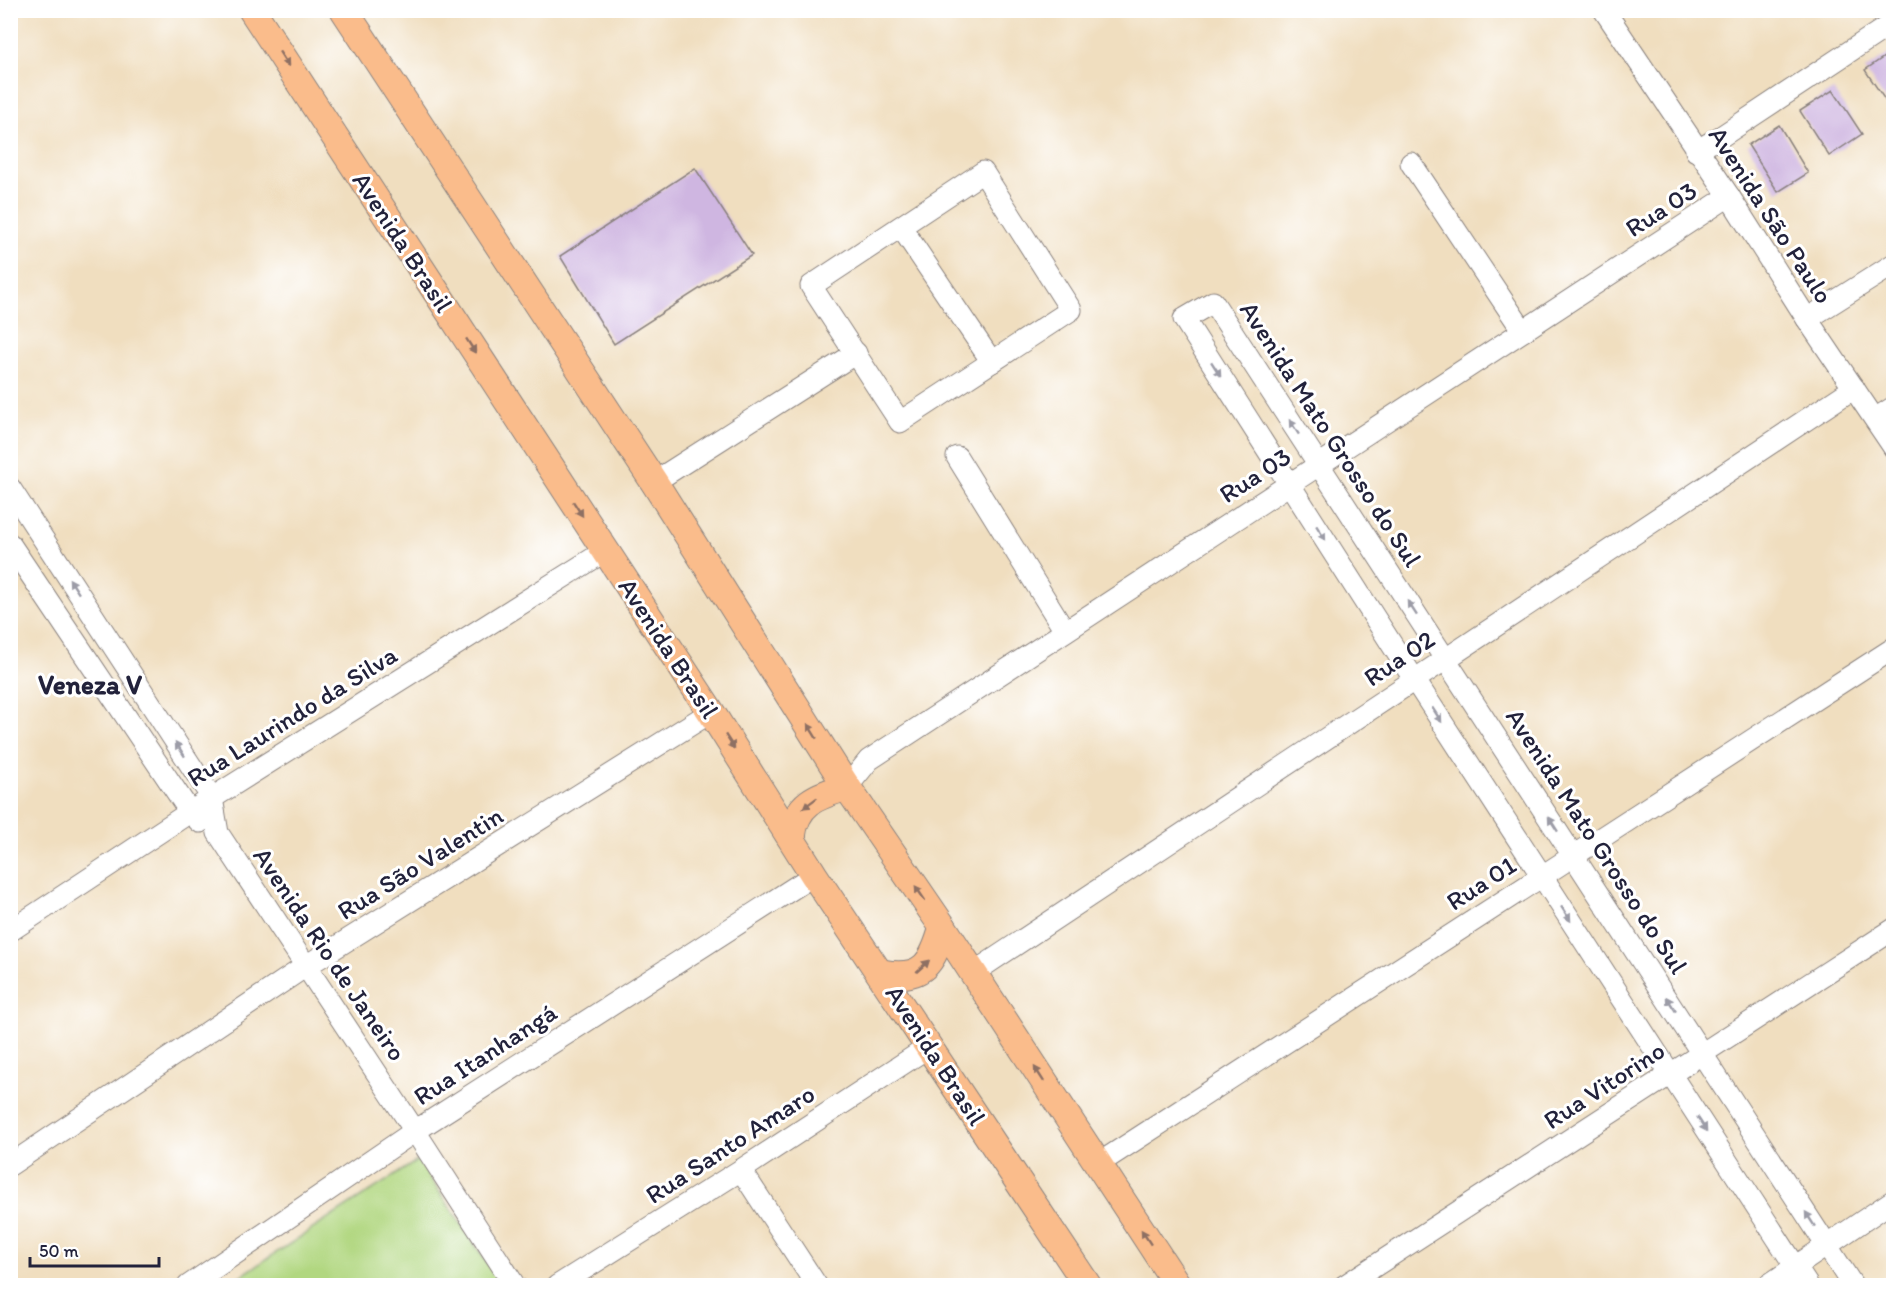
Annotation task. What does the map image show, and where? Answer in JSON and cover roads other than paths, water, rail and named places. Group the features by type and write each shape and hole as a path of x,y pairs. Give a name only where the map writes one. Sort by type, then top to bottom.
{"main road":[{"name":"Avenida Brasil","path":"252,10 711,712 814,875 882,973 1088,1286"},
{"path":"344,10 654,483 847,787 943,927 1178,1286"},
{"path":"792,837 793,825 799,812 806,805 821,795 847,787"},
{"path":"882,973 896,976 910,975 920,971 936,951 943,927"}],"street":[{"name":"Avenida São Paulo","path":"1604,10 1729,196 1807,320 1893,448"},
{"path":"1696,150 1722,136 1893,22"},
{"path":"1411,162 1523,331"},
{"path":"983,172 1071,310 900,422 811,286 901,227 983,172"},
{"name":"Rua 03","path":"847,787 869,760 1729,196"},
{"path":"901,227 992,362"},
{"path":"1807,320 1893,264"},
{"name":"Avenida Mato Grosso do Sul","path":"1808,1286 1184,319 1213,302 1853,1286"},
{"path":"654,483 856,353"},
{"name":"Rua 02","path":"973,974 1854,388"},
{"path":"1875,419 1893,406"},
{"path":"957,457 1065,631"},
{"path":"10,488 212,798"},
{"name":"Avenida Rio de Janeiro","path":"10,544 190,812 204,826 218,833"},
{"name":"Rua Laurindo da Silva","path":"10,931 190,812 605,551"},
{"name":"Rua 01","path":"1098,1164 1893,648"},
{"name":"Rua São Valentin","path":"10,1165 306,966 711,712"},
{"name":"Avenida Rio de Janeiro","path":"212,798 218,833 515,1286"},
{"name":"Rua Itanhangá","path":"202,1282 415,1131 814,875"},
{"name":"Rua Vitorino","path":"1344,1286 1893,929"},
{"name":"Rua Santo Amaro","path":"557,1286 741,1170 930,1046"},
{"path":"741,1170 817,1286"},
{"path":"1767,1286 1893,1200"}],"district":[{"name":"Veneza V","path":"90,685"}]}
